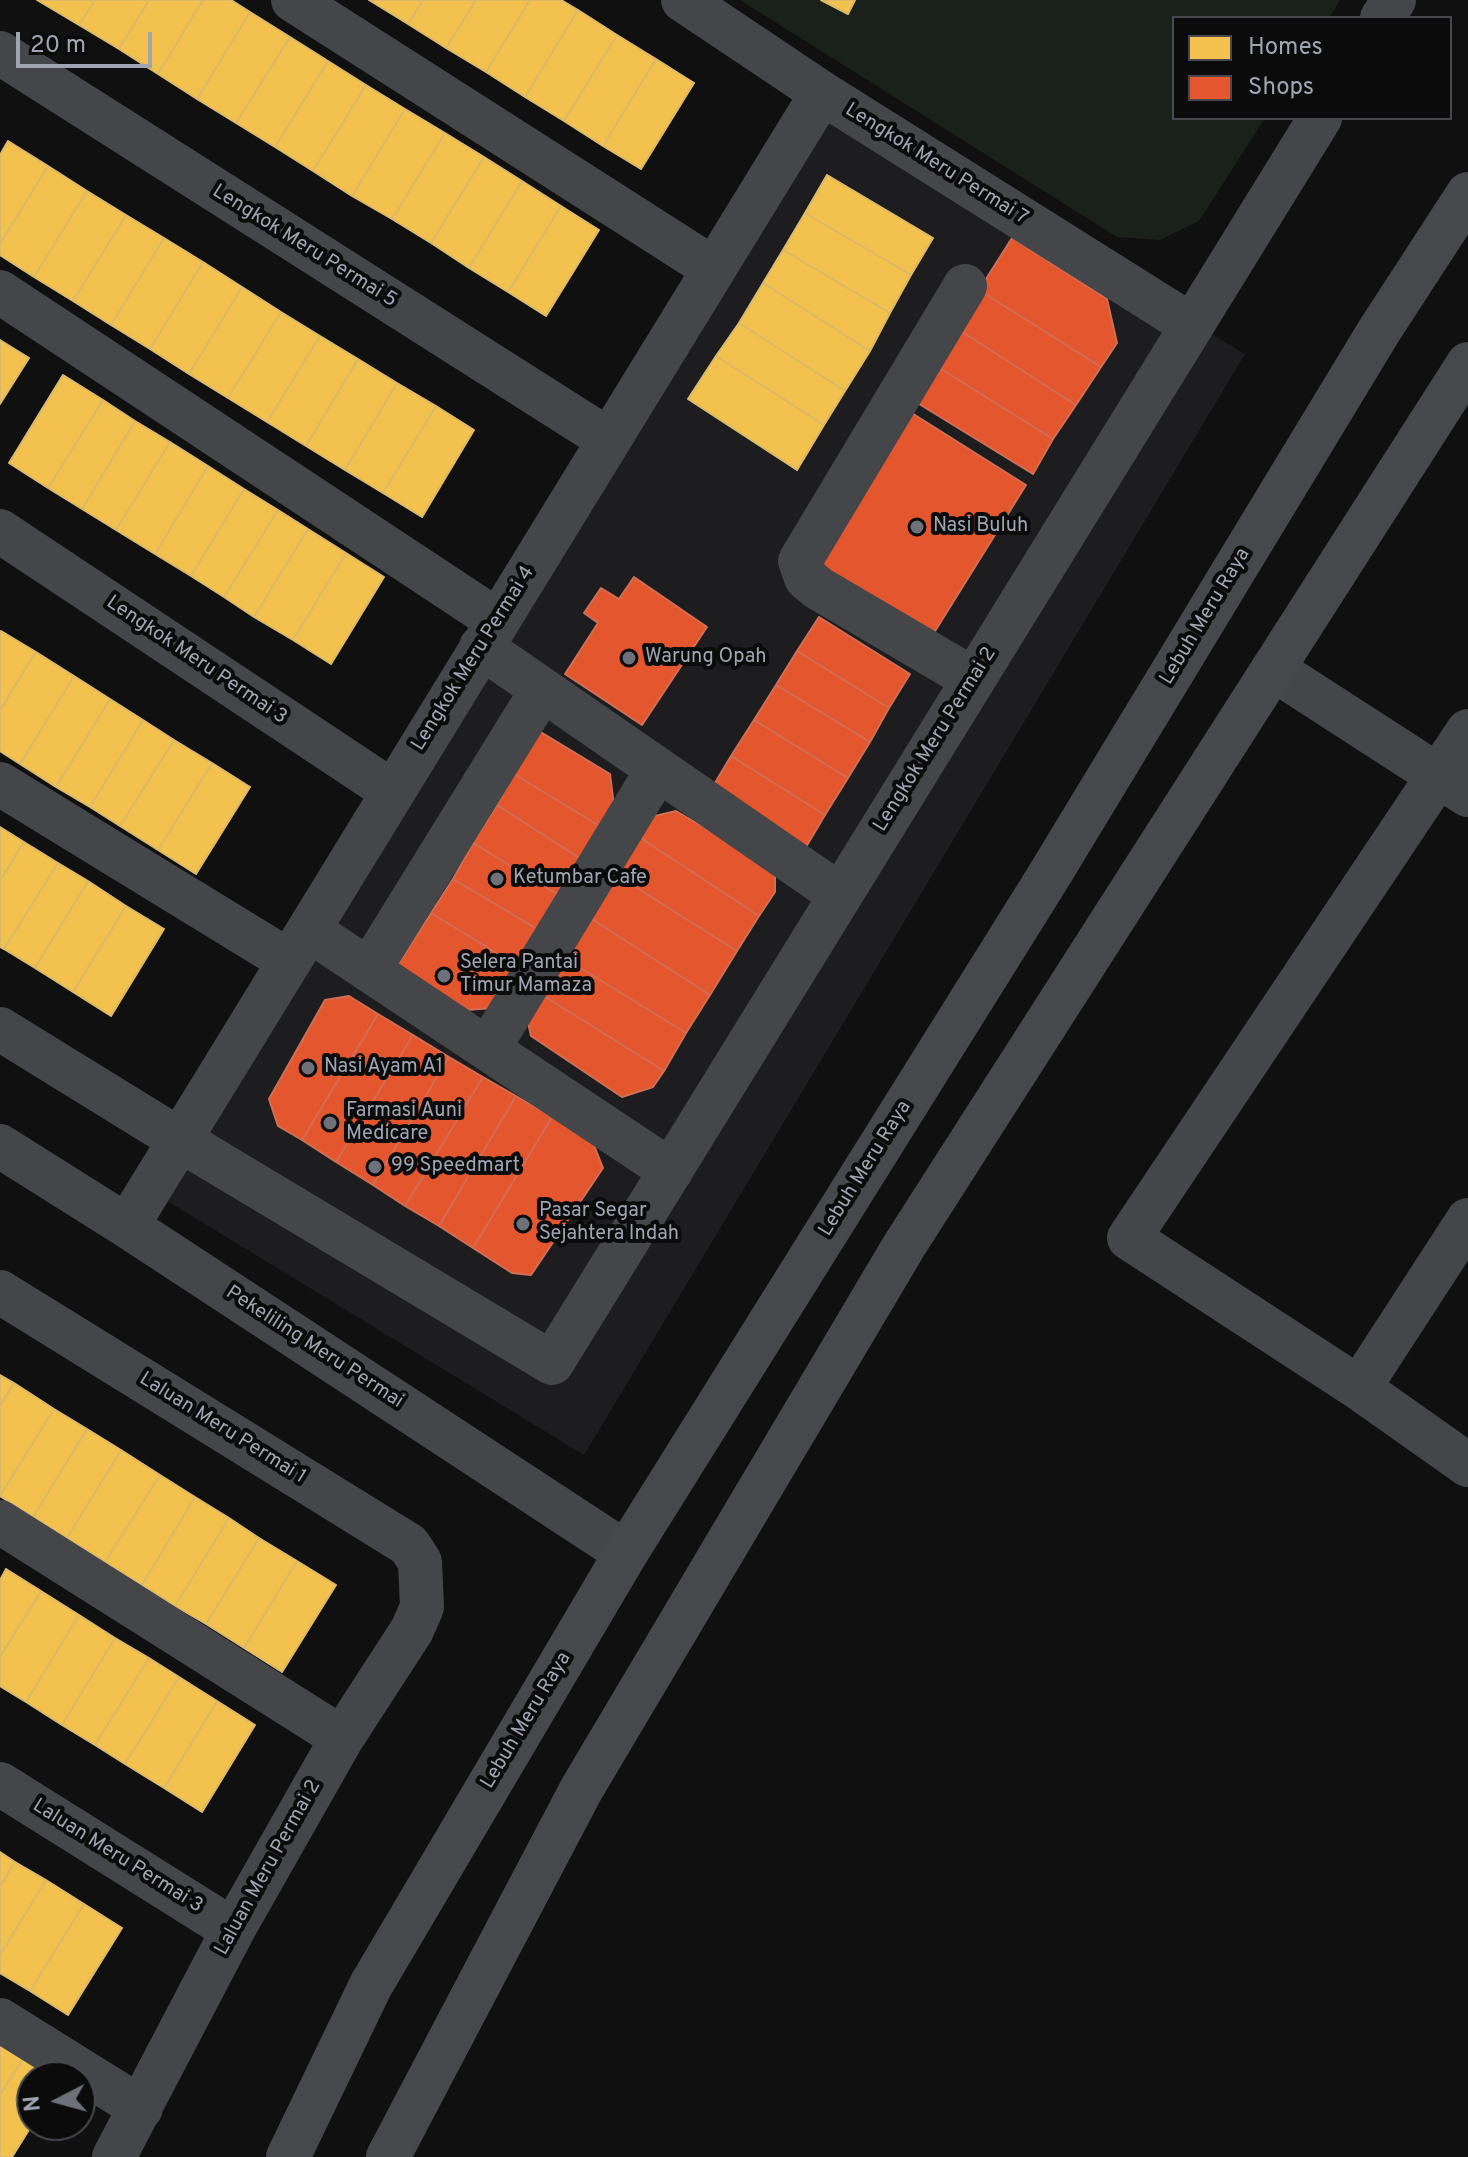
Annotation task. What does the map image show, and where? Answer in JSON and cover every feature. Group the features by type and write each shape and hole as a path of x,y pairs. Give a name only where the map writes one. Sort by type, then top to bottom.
{"main road":[{"name":"Lebuh Meru Raya","path":"288,2157 371,1985 626,1553 1050,874 1379,331 1468,194"},
{"path":"1379,331 1468,215"},
{"path":"388,2157 581,1790 896,1259 1468,364"},
{"path":"414,2157 416,2102"}],"street":[{"path":"293,0 714,269"},
{"name":"Lengkok Meru Permai 7","path":"683,0 822,93 1191,325"},
{"name":"Lengkok Meru Permai 5","path":"0,53 609,440"},
{"name":"Lengkok Meru Permai 4","path":"127,1226 822,93"},
{"name":"Lengkok Meru Permai 2","path":"180,1140 552,1363 1319,120"},
{"path":"965,286 800,561 806,578 818,588 973,679"},
{"path":"0,292 490,634 542,690 840,895"},
{"name":"Lengkok Meru Permai 3","path":"0,531 393,792"},
{"path":"1273,669 1453,785"},
{"path":"369,970 542,690"},
{"path":"1468,731 1453,785 1129,1238 1359,1388 1468,1465"},
{"path":"488,1049 658,769"},
{"path":"0,784 299,945 369,970 671,1171"},
{"path":"0,1029 180,1140"},
{"name":"Pekeliling Meru Permai","path":"0,1146 626,1553"},
{"path":"1359,1388 1468,1220"},
{"name":"Laluan Meru Permai 1","path":"0,1292 409,1545 420,1562 422,1581"},
{"path":"0,1522 342,1738"},
{"name":"Laluan Meru Permai 2","path":"114,2157 233,1930 342,1738 412,1630 422,1607 422,1581"},
{"name":"Laluan Meru Permai 3","path":"0,1784 233,1930"},
{"path":"0,2020 141,2108"}],"shaded area":[{"path":"740,0 1340,0 1330,16 1172,16 1172,120 1264,120 1199,221 1160,240 1117,237"},
{"path":"816,93 1245,354 584,1455 154,1193"}],"building: Homes":[{"path":"37,0 95,0 79,25"},
{"path":"95,0 149,0 119,49 79,25"},
{"path":"149,0 203,0 158,74 119,49"},
{"path":"203,0 231,0 250,12 197,99 158,74"},
{"path":"369,0 423,0 408,24"},
{"path":"423,0 476,0 446,48 408,24"},
{"path":"476,0 530,0 486,72 446,48"},
{"path":"530,0 561,0 578,10 525,97 486,72"},
{"path":"821,0 855,0 848,14"},
{"path":"578,10 617,35 564,121 525,97"},
{"path":"250,12 290,37 236,123 197,99"},
{"path":"617,35 656,59 603,146 564,121"},
{"path":"290,37 328,61 275,147 236,123"},
{"path":"656,59 694,83 641,169 603,146"},
{"path":"328,61 366,85 313,171 275,147"},
{"path":"366,85 405,109 352,196 313,171"},
{"path":"405,109 445,133 392,219 352,196"},
{"path":"445,133 484,157 431,243 392,219"},
{"path":"8,141 48,166 0,244 0,155"},
{"path":"484,157 522,181 469,268 431,243"},
{"path":"48,166 87,191 34,277 0,255 0,244"},
{"path":"827,175 933,238 911,275 805,213"},
{"path":"522,181 561,206 508,292 469,268"},
{"path":"87,191 126,215 73,301 34,277"},
{"path":"561,206 599,230 546,316 508,292"},
{"path":"805,213 911,275 890,313 783,250"},
{"path":"126,215 164,238 111,325 73,301"},
{"path":"164,238 203,262 150,349 111,325"},
{"path":"783,250 890,313 870,351 763,283"},
{"path":"203,262 242,287 189,374 150,349"},
{"path":"763,283 870,351 845,391 739,323"},
{"path":"242,287 281,312 228,398 189,374"},
{"path":"281,312 320,336 267,422 228,398"},
{"path":"739,323 845,391 824,425 716,356"},
{"path":"320,336 358,359 306,446 267,422"},
{"path":"0,340 29,358 0,404"},
{"path":"716,356 824,425 797,470 688,399"},
{"path":"358,359 397,383 345,470 306,446"},
{"path":"63,375 103,400 48,488 9,463"},
{"path":"397,383 436,406 383,493 345,470"},
{"path":"103,400 135,421 82,509 48,488"},
{"path":"436,406 474,430 422,517 383,493"},
{"path":"135,421 170,442 116,530 82,509"},
{"path":"170,442 208,466 155,554 116,530"},
{"path":"208,466 244,489 191,576 155,554"},
{"path":"244,489 278,510 224,597 191,576"},
{"path":"278,510 308,529 254,617 224,597"},
{"path":"308,529 346,553 293,640 254,617"},
{"path":"346,553 384,577 331,664 293,640"},
{"path":"0,633 36,652 0,710"},
{"path":"36,652 74,676 20,764 0,751 0,710"},
{"path":"74,676 110,699 56,787 20,764"},
{"path":"110,699 143,720 90,807 56,787"},
{"path":"143,720 174,740 120,826 90,807"},
{"path":"174,740 212,763 158,850 120,826"},
{"path":"212,763 250,787 196,874 158,850"},
{"path":"0,827 24,842 0,881"},
{"path":"24,842 58,863 4,949 0,947 0,881"},
{"path":"58,863 88,881 35,968 4,949"},
{"path":"88,881 126,906 73,992 35,968"},
{"path":"126,906 164,929 111,1016 73,992"},
{"path":"0,1375 14,1383 0,1406"},
{"path":"14,1383 54,1409 0,1496 0,1406"},
{"path":"54,1409 87,1429 33,1517 0,1496"},
{"path":"87,1429 121,1450 67,1538 33,1517"},
{"path":"121,1450 160,1475 105,1562 67,1538"},
{"path":"160,1475 195,1497 142,1585 105,1562"},
{"path":"195,1497 229,1518 175,1606 142,1585"},
{"path":"229,1518 259,1538 206,1624 175,1606"},
{"path":"259,1538 297,1561 244,1648 206,1624"},
{"path":"297,1561 336,1585 282,1672 244,1648"},
{"path":"6,1569 41,1591 0,1657 0,1580"},
{"path":"41,1591 79,1615 26,1702 0,1686 0,1657"},
{"path":"79,1615 115,1638 62,1725 26,1702"},
{"path":"115,1638 149,1658 95,1745 62,1725"},
{"path":"149,1658 179,1677 125,1764 95,1745"},
{"path":"179,1677 217,1701 164,1788 125,1764"},
{"path":"217,1701 255,1725 202,1812 164,1788"},
{"path":"0,1852 15,1862 0,1886"},
{"path":"15,1862 46,1880 0,1955 0,1886"},
{"path":"46,1880 84,1904 30,1991 0,1973 0,1955"},
{"path":"84,1904 122,1928 68,2015 30,1991"},
{"path":"0,2042 24,2057 21,2061 16,2061 16,2070 0,2095"},
{"path":"16,2070 16,2141 22,2141 12,2157 0,2157 0,2095"}],"building: Shops":[{"path":"1012,238 1107,299 1117,343 1101,367 979,290"},
{"path":"979,290 1101,367 1076,405 956,328"},
{"path":"956,328 1076,405 1053,439 933,364"},
{"path":"933,364 1053,439 1033,474 911,399"},
{"name":"Nasi Buluh","path":"907,410 1026,485 927,644 807,568"},
{"path":"634,577 707,627 642,725 565,674 598,623 584,613 601,588 619,599"},
{"path":"819,617 910,674 889,708 797,651"},
{"path":"797,651 889,708 870,742 776,685"},
{"path":"776,685 870,742 848,778 754,720"},
{"path":"754,720 848,778 825,815 731,756"},
{"path":"539,731 610,774 614,806 601,827 514,774"},
{"path":"731,756 825,815 800,857 706,798"},
{"path":"514,774 601,827 581,859 497,805"},
{"path":"497,805 581,859 557,894 473,843"},
{"path":"676,811 775,869 775,892 759,916 633,833 642,819"},
{"path":"633,833 759,916 737,951 610,871"},
{"path":"473,843 557,894 537,929 453,879"},
{"path":"610,871 737,951 710,995 584,914"},
{"path":"453,879 537,929 516,965 431,913"},
{"path":"431,913 516,965 492,1008 455,1011 394,971"},
{"path":"584,914 710,995 686,1033 558,954"},
{"path":"558,954 686,1033 664,1071 536,991"},
{"path":"536,991 664,1071 653,1087 622,1097 531,1036 525,1009"},
{"path":"349,996 378,1014 302,1140 278,1126 269,1099 325,1000"},
{"path":"378,1014 413,1035 336,1162 302,1140"},
{"path":"413,1035 449,1057 373,1185 336,1162"},
{"path":"449,1057 483,1077 405,1206 373,1185"},
{"path":"483,1077 516,1096 439,1226 405,1206"},
{"path":"516,1096 552,1117 473,1248 439,1226"},
{"path":"552,1117 592,1140 603,1168 531,1275 512,1273 473,1248"}],"place":[{"name":"Nasi Buluh","path":"917,527"},
{"name":"Warung Opah","path":"629,658"},
{"name":"Ketumbar Cafe","path":"497,879"},
{"name":"Selera Pantai Timur Mamaza","path":"444,976"},
{"name":"Nasi Ayam A1","path":"308,1068"},
{"name":"Farmasi Auni Medicare","path":"330,1123"},
{"name":"99 Speedmart","path":"375,1167"},
{"name":"Pasar Segar Sejahtera Indah","path":"523,1224"}]}
